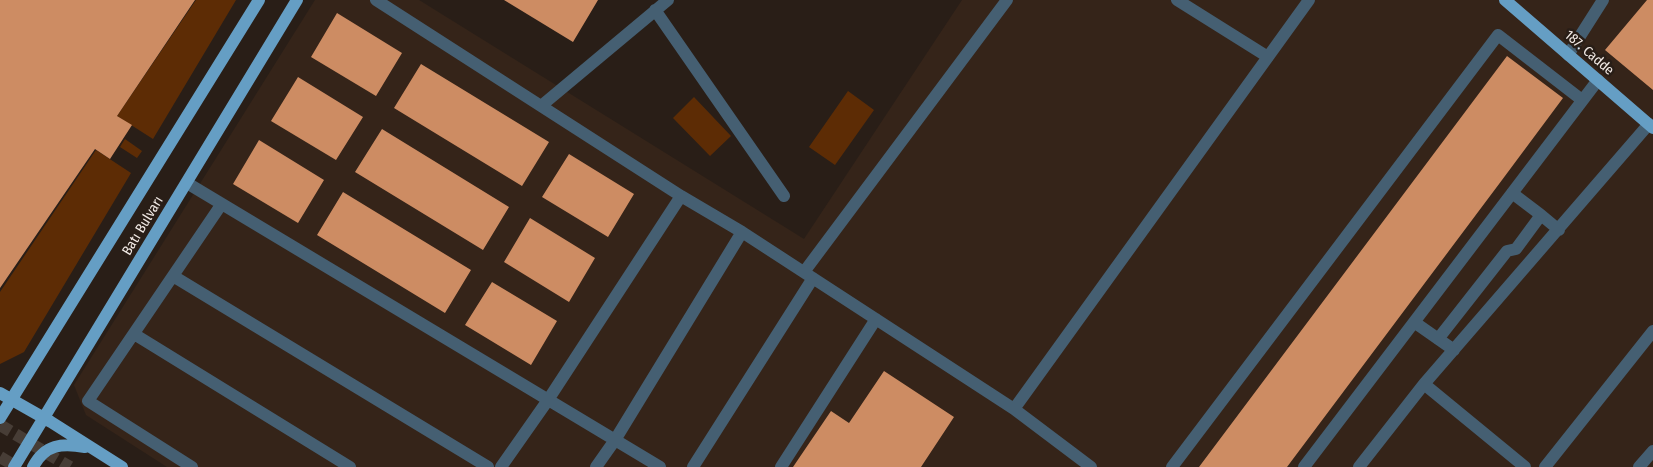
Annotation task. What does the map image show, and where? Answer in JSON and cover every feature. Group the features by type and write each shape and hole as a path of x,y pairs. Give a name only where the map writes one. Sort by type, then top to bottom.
{"main road":[{"name":"Batı Bulvarı","path":"0,418 259,0"},
{"name":"Batı Bulvarı","path":"14,467 298,0"},
{"name":"187. Cadde","path":"1505,0 1651,126"},
{"path":"0,393 122,467"},
{"path":"33,467 42,453 53,447 70,444 92,448"}],"street":[{"path":"376,0 681,196 742,232 1014,409 1091,467"},
{"path":"541,106 668,0"},
{"path":"693,467 808,275 1007,0"},
{"path":"1177,0 1268,56"},
{"path":"1014,409 1308,0"},
{"path":"1568,55 1603,0"},
{"path":"655,10 784,196"},
{"path":"1172,467 1498,35 1582,100"},
{"path":"1304,467 1598,80"},
{"path":"1359,467 1424,384 1651,126"},
{"path":"187,183 660,467"},
{"path":"1512,193 1559,230"},
{"path":"501,467 548,400 681,196"},
{"path":"192,467 88,402 222,205"},
{"path":"1438,339 1507,251 1516,250 1541,215"},
{"path":"596,467 615,440 742,232"},
{"path":"173,276 488,467"},
{"path":"780,467 876,319"},
{"path":"1414,322 1454,350"},
{"path":"1545,467 1653,331"},
{"path":"134,334 350,467"},
{"path":"1424,384 1525,467"},
{"path":"1639,467 1653,450"}],"shaded area":[{"path":"196,0 236,0 153,139 117,116"},
{"path":"315,0 419,0 804,239 962,0 1653,0 1653,467 167,467 86,415 74,385"},
{"path":"848,91 874,110 835,165 809,147"},
{"path":"694,97 731,136 710,156 673,118"},
{"path":"125,139 142,151 137,158 120,147"},
{"path":"96,150 131,173 24,352 0,364 0,292"}],"building":[{"path":"0,0 195,0 117,116 132,125 110,159 95,149 0,288"},
{"path":"504,0 598,0 573,42"},
{"path":"1647,0 1653,0 1653,90 1605,50"},
{"path":"337,13 402,53 376,96 311,57"},
{"path":"1507,56 1563,98 1287,467 1199,467"},
{"path":"421,64 549,142 522,186 394,108"},
{"path":"298,77 363,117 336,160 271,121"},
{"path":"382,129 509,207 483,250 355,172"},
{"path":"259,140 324,180 298,223 233,184"},
{"path":"569,154 634,194 608,237 542,197"},
{"path":"343,192 471,270 445,313 317,235"},
{"path":"530,218 595,258 569,302 504,262"},
{"path":"492,282 557,321 531,365 465,325"},
{"path":"884,371 954,417 921,467 793,467 831,411 849,423"}],"tunnel":[{"path":"0,425 70,467"},
{"path":"0,457 17,467"}]}
